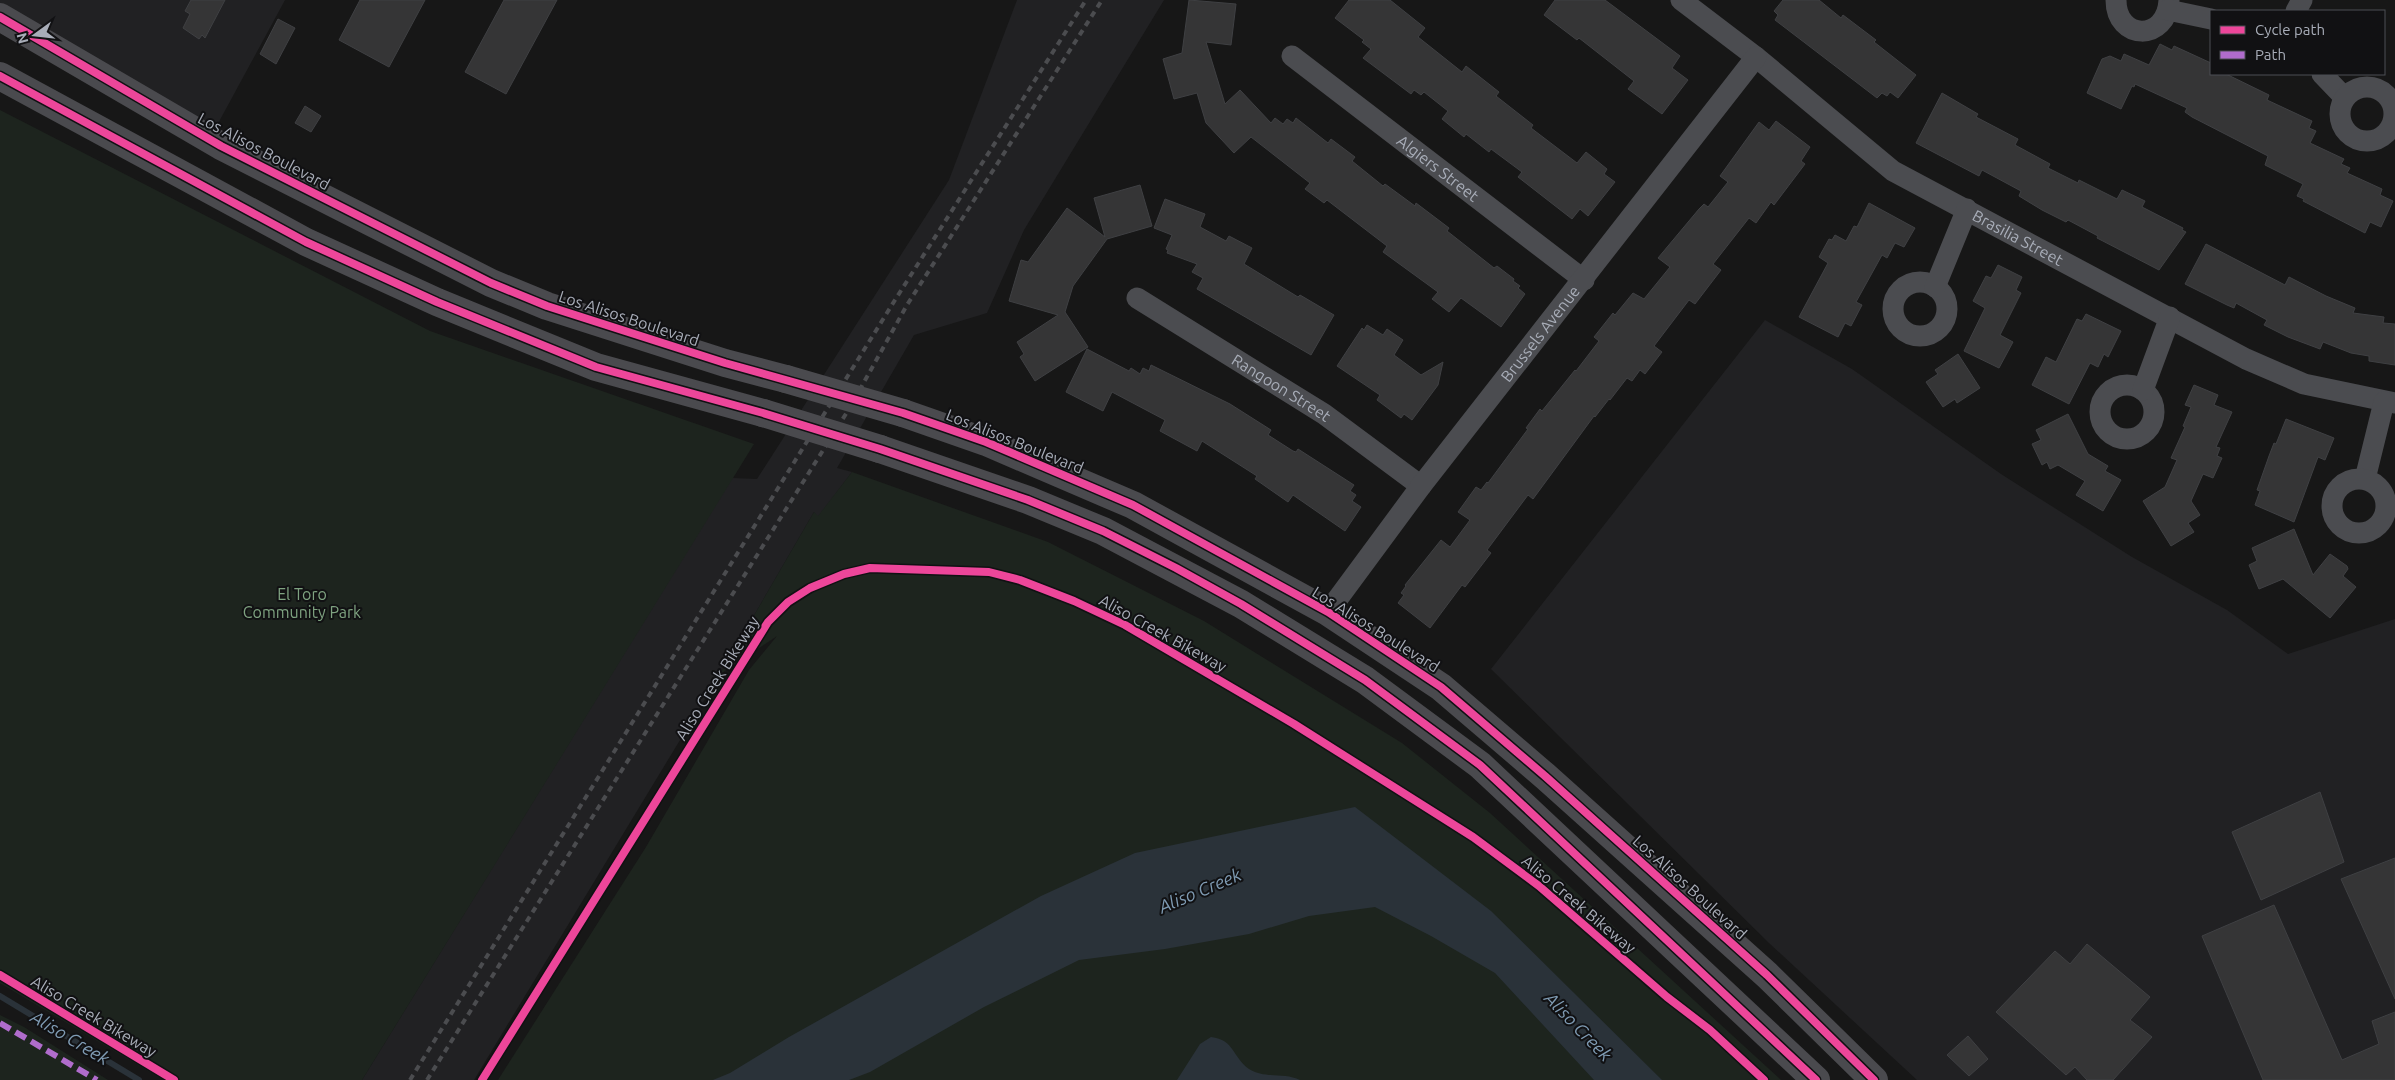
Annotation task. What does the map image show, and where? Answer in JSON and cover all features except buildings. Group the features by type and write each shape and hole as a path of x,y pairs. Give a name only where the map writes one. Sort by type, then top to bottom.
{"main road":[{"name":"Los Alisos Boulevard","path":"0,17 221,146 491,282 547,306 725,363 903,413 986,442 1133,505 1328,612 1441,687 1545,776 1767,976 1874,1080"},
{"path":"0,76 306,242 437,302 596,367 763,413 880,449 1028,500 1103,531 1241,604 1365,680 1480,765 1816,1080"}],"street":[{"name":"Brasilia Street","path":"1681,0 1756,57 1893,171 2246,359 2304,384 2389,403"},
{"path":"2116,0 2119,19 2136,31 2147,31 2156,27 2164,20 2168,5 2210,19"},
{"name":"Algiers Street","path":"1292,56 1584,280"},
{"name":"Brussels Avenue","path":"1328,612 1422,486 1756,57"},
{"path":"2323,75 2345,98"},
{"path":"1935,287 1967,209"},
{"name":"Rangoon Street","path":"1137,298 1324,414 1422,486"},
{"path":"2143,390 2170,317"},
{"path":"2365,479 2389,403"}],"shaded area":[{"path":"0,0 285,0 215,129 0,9"},
{"path":"1017,0 1164,0 1024,230 987,313 914,335 837,468 852,472 818,517 814,512 720,674 474,1080 362,1080 732,478 757,479 949,180"},
{"path":"1765,320 1852,369 2001,474 2132,557 2227,610 2288,654 2395,619 2395,1080 1917,1080 1769,943 1491,669"}],"green space":[{"name":"El Toro Community Park","path":"0,110 430,331 754,444 362,1080 163,1080 0,983"},
{"path":"852,472 1048,542 1204,621 1402,743 1490,813 1781,1080 498,1080 646,847 749,670 777,636 720,674 814,512 818,516"},
{"path":"0,1015 24,1027 108,1080 0,1080"}],"water":[{"path":"1355,807 1491,911 1662,1080 1594,1080 1495,973 1431,936 1375,907 1309,916 1249,934 1165,949 1079,960 984,1007 870,1072 849,1080 713,1080 730,1073 789,1037 1041,896 1135,853"},
{"path":"1211,1037 1229,1045 1243,1064 1255,1072 1287,1076 1300,1080 1177,1080 1200,1044"}],"waterway":[{"name":"Aliso Creek","path":"0,996 139,1080"}],"railway":[{"path":"410,1080 895,300 1086,0"},
{"path":"427,1080 849,409 907,305 1102,0"}],"marked path":[{"path":"0,1023 97,1080"}],"cycle path":[{"path":"0,17 221,146 491,283 547,306 725,363 903,413 986,442 1133,505 1328,612 1441,687 1545,776 1767,975 1874,1080"},
{"path":"0,76 306,242 437,302 596,367 763,413 880,449 1028,500 1103,531 1176,568 1241,604 1365,680 1480,765 1816,1080"},
{"name":"Aliso Creek Bikeway","path":"482,1080 768,622 788,602 810,588 844,574 870,568 989,572 1020,580 1074,601 1125,625 1294,724 1473,837 1539,886 1667,997 1710,1030 1764,1080"},
{"name":"Aliso Creek Bikeway","path":"0,975 174,1080"}]}
